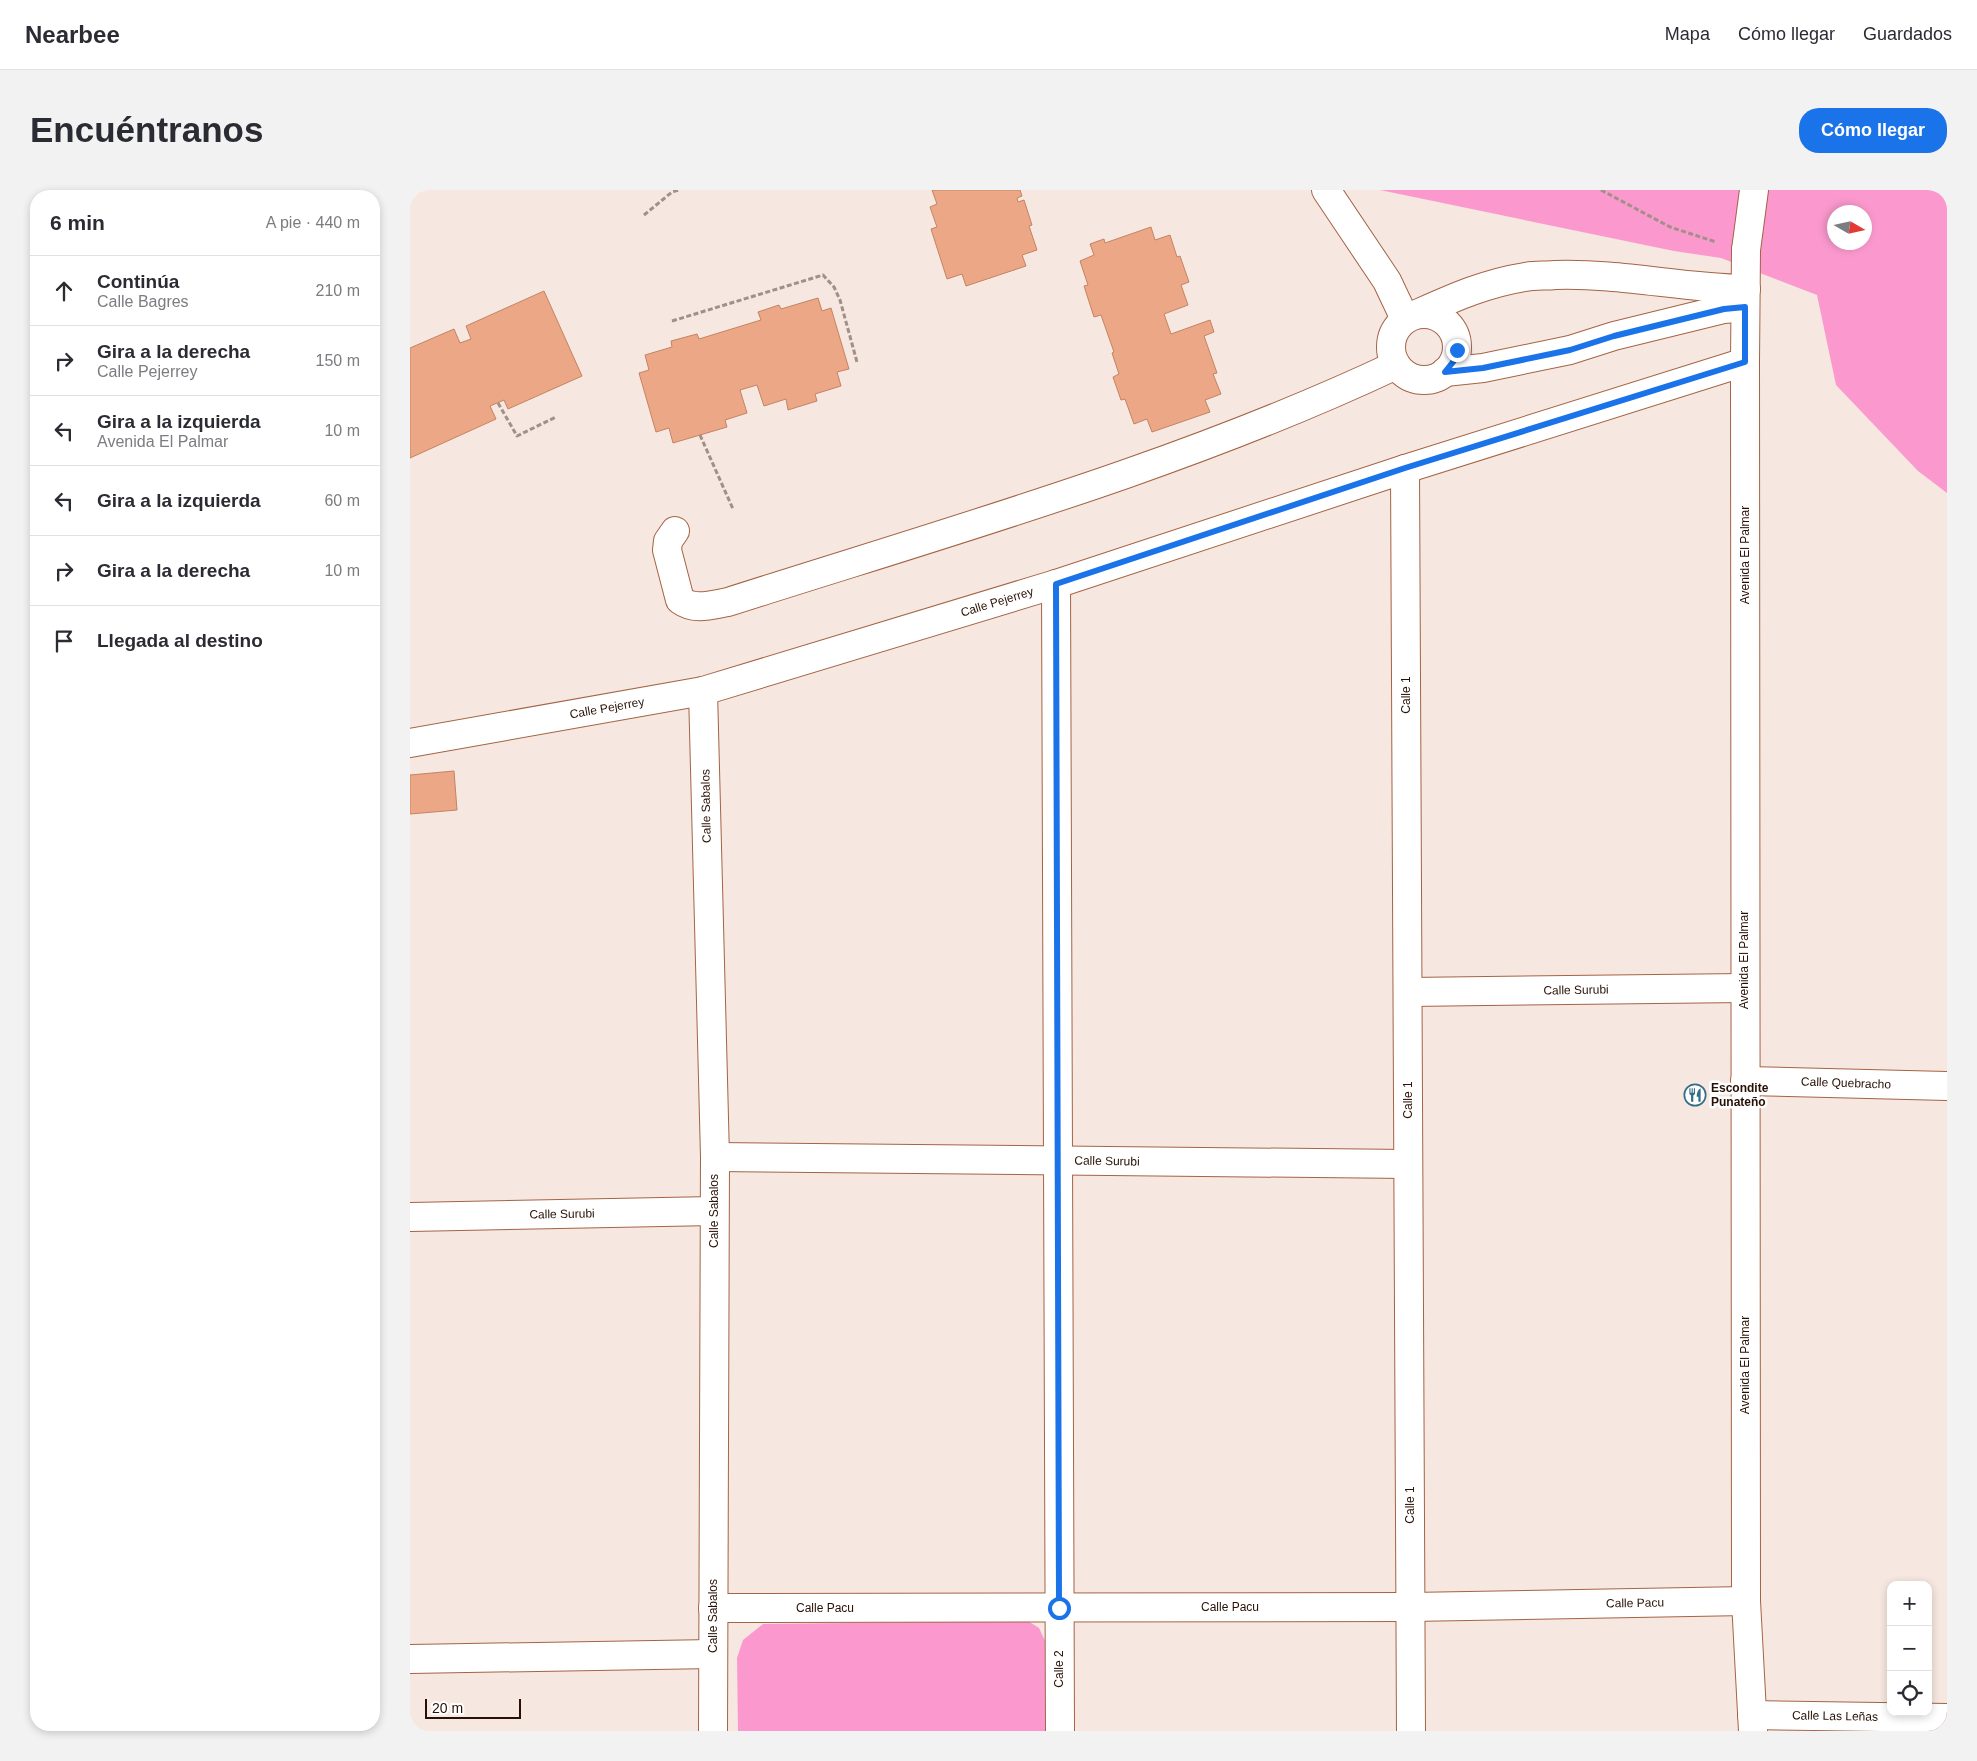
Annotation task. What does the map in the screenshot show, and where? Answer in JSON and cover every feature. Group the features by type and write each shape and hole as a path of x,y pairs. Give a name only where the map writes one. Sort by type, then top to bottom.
{"street":[{"path":"1326,190 1411,316"},
{"name":"Avenida El Palmar","path":"1752,1723 1746,1601 1744,988 1745,298 1746,250 1754,190"},
{"path":"1411,316 1429,314 1441,318 1450,326 1456,338 1457,350 1453,362 1445,372 1436,378 1425,380 1404,374 1396,365 1391,353 1391,340 1396,328 1411,316 1478,287 1526,277 1583,274 1641,278 1723,289 1745,298"},
{"path":"1445,372 1483,368 1570,350 1614,336 1724,309 1745,298"},
{"name":"Calle Pejerrey","path":"410,743 703,692 1056,584 1405,468 1745,362"},
{"path":"675,531 668,540 667,550 680,600 687,606 696,608 728,602 1102,483 1238,433 1396,365"},
{"name":"Calle 1","path":"1405,468 1411,1731"},
{"name":"Calle 2","path":"1056,584 1060,1731"},
{"name":"Calle Sabalos","path":"703,692 715,1157 713,1731"},
{"name":"Calle Surubi","path":"1408,992 1744,988"},
{"name":"Calle Quebracho","path":"1745,1081 1947,1086"},
{"name":"Calle Surubi","path":"715,1157 1408,1164"},
{"name":"Calle Surubi","path":"410,1217 714,1211"},
{"name":"Calle Pacu","path":"714,1608 1410,1606 1746,1601"},
{"path":"410,1659 713,1654"},
{"name":"Calle Las Leñas","path":"1752,1723 1947,1718"}],"path":[{"path":"644,215 672,192 679,190"},
{"path":"1601,190 1670,227 1746,250"},
{"path":"672,321 823,275 834,287 840,300 857,362"},
{"path":"498,402 517,436 556,417"},
{"path":"700,435 733,510"}],"shaded area":[{"path":"1380,190 1947,190 1947,493 1918,471 1836,385 1817,295 1721,258 1674,251"},
{"path":"1028,1621 1039,1628 1048,1647 1049,1731 738,1731 737,1658 743,1640 763,1624"}],"building":[{"path":"932,190 1020,190 1022,196 1017,198 1018,202 1024,200 1032,225 1029,226 1037,250 1022,255 1026,266 966,286 962,274 947,279 931,229 937,227 930,207 937,204"},
{"path":"1151,227 1155,240 1170,235 1177,257 1180,256 1189,282 1181,285 1188,305 1164,314 1171,334 1210,320 1214,332 1204,336 1217,373 1213,374 1221,394 1205,400 1210,412 1152,432 1147,419 1134,424 1125,399 1121,400 1113,377 1119,374 1112,353 1114,352 1101,315 1094,317 1084,286 1088,285 1080,261 1094,255 1090,244 1104,239 1105,243"},
{"path":"544,291 582,376 508,409 504,400 490,406 496,419 410,458 410,348 454,329 460,343 471,339 466,326"},
{"path":"818,298 822,311 831,308 849,369 837,372 841,386 815,394 817,401 788,410 786,399 764,406 757,385 740,390 747,413 725,420 727,427 673,443 669,428 656,432 639,373 649,370 645,355 672,347 671,341 697,334 699,339 761,320 758,312 779,305 781,309"},
{"path":"454,771 457,810 410,814 410,775"}],"place":[{"name":"Escondite Punateño","path":"1695,1095"}],"route":[{"path":"1059,1608 1056,584 1405,468 1745,362 1745,307 1724,309 1614,336 1570,350 1483,368 1445,372 1453,362 1457,350"}]}
